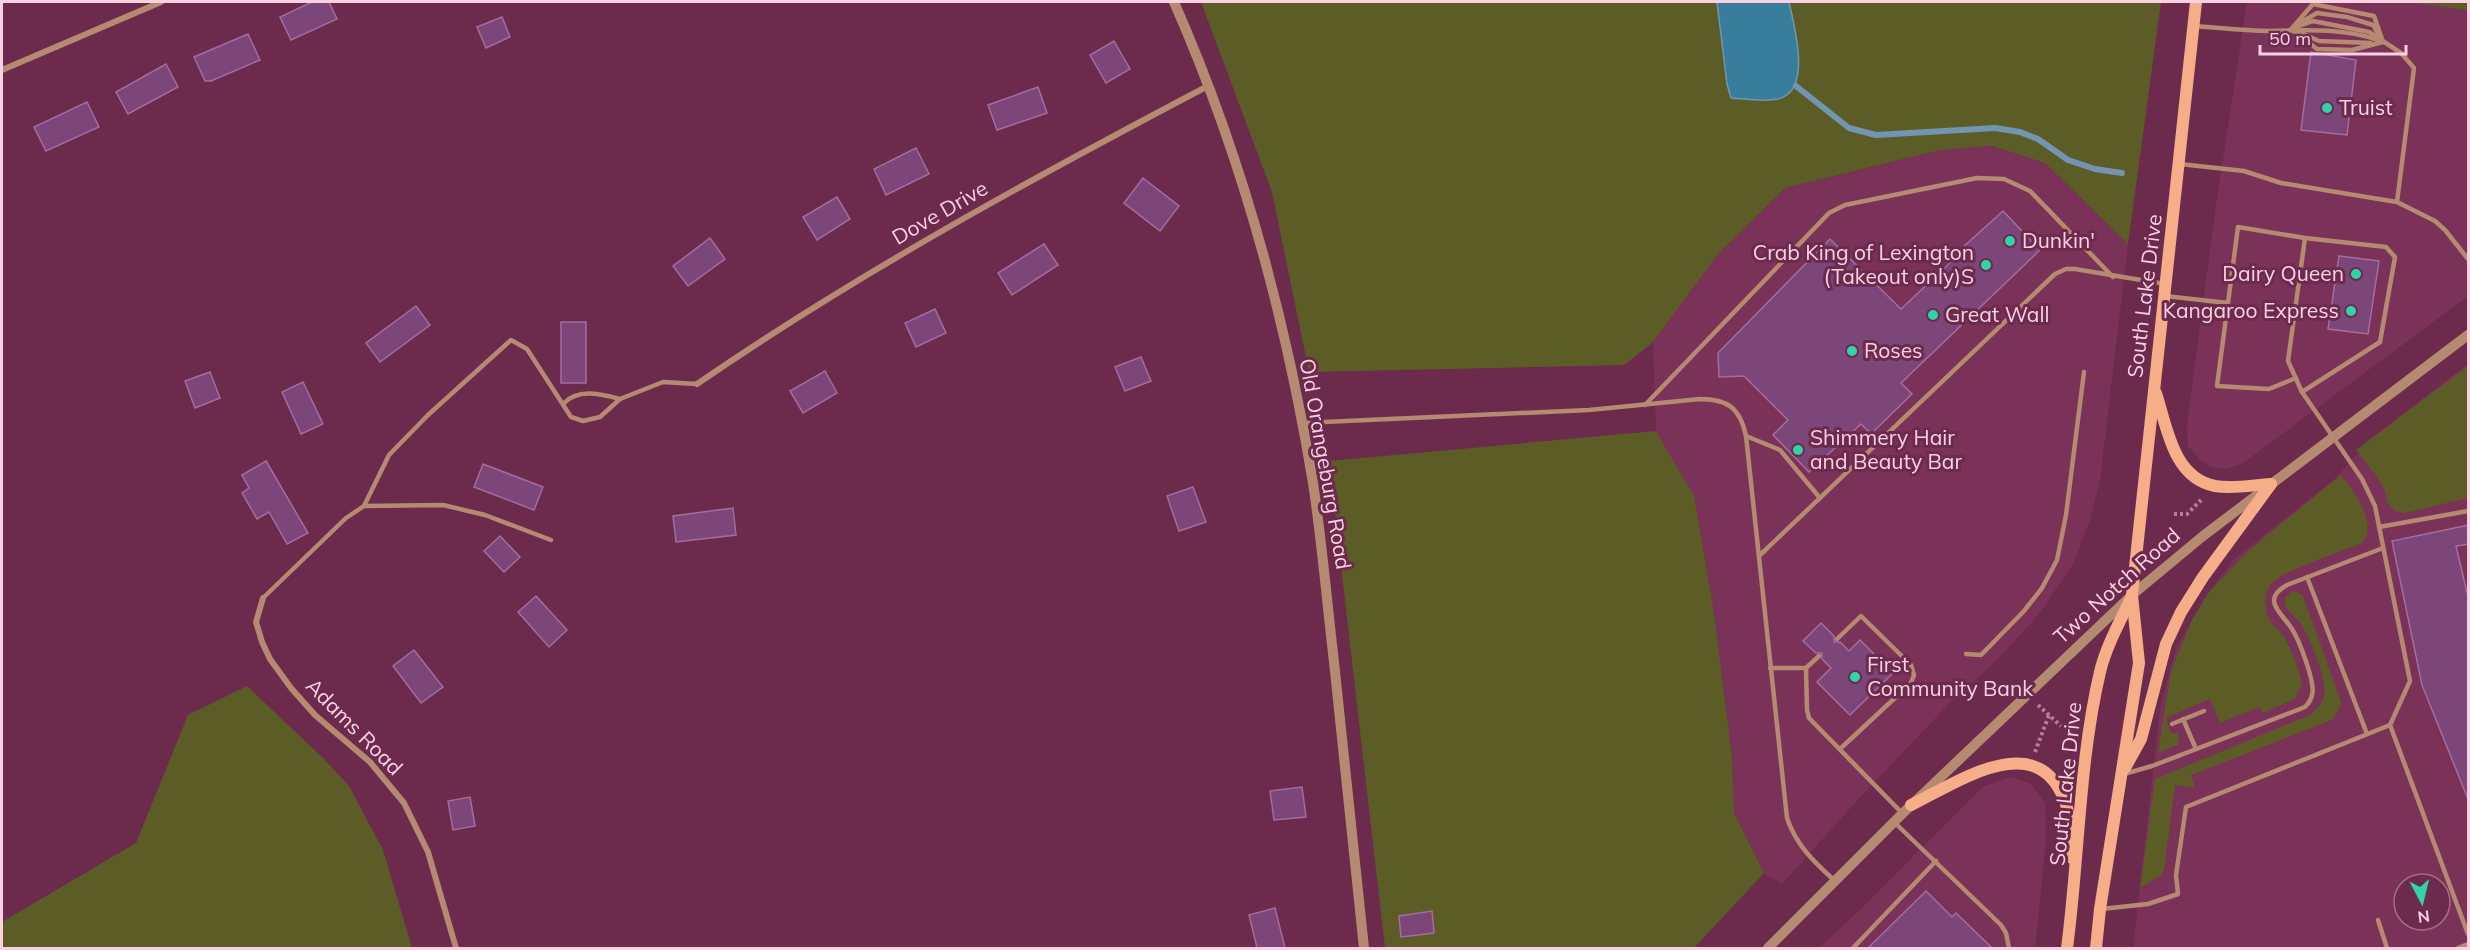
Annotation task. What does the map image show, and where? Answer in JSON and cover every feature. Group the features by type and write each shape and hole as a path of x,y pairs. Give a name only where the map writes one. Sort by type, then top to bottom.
{"main road":[{"name":"South Lake Drive","path":"2096,948 2100,909 2139,663 2132,595 2196,2"},
{"path":"2154,387 2174,450 2186,471 2193,478 2215,486 2271,484"},
{"path":"2122,775 2141,739 2166,644 2181,612 2203,577 2271,484"},
{"name":"South Lake Drive","path":"2067,948 2075,889 2089,730 2101,669 2132,595"},
{"path":"1907,809 1988,768 2006,763 2030,764 2042,769 2060,789 2067,806 2075,889"}],"street":[{"path":"2,70 161,2"},
{"name":"Old Orangeburg Road","path":"1174,2 1208,86 1266,265 1302,423 1322,547 1364,948"},
{"name":"Dove Drive","path":"697,384 842,289 1000,196 1208,86"},
{"name":"Two Notch Road","path":"1768,948 1907,809 2132,595 2331,437 2469,335"},
{"name":"Adams Road","path":"263,598 256,622 270,659 315,715 370,762 394,788 409,811 428,852 456,948"}],"lane":[{"path":"2291,29 2313,4 2374,16 2383,42"},
{"path":"2291,29 2317,13 2347,17 2373,26 2383,42"},
{"path":"2291,29 2313,21 2369,32 2401,53 2414,68 2397,202"},
{"path":"2193,26 2346,33 2366,36 2383,42"},
{"path":"2291,29 2319,42 2358,44 2383,42"},
{"path":"2180,164 2244,171 2281,183 2397,202 2445,230 2469,259"},
{"path":"1646,405 1829,213 1845,206 1977,178 2004,178 2030,191 2114,277"},
{"path":"2296,378 2269,389 2217,386 2238,227 2305,238 2386,247 2395,258 2380,342 2302,392"},
{"path":"2100,909 2148,904 2178,894 2176,874 2186,807 2390,725 2410,681 2384,548 2370,492 2302,392 2288,361 2305,238"},
{"path":"1760,556 2055,274 2066,269 2075,269 2228,303"},
{"path":"263,598 346,518 364,506 389,455 428,415 511,340 526,349 571,417 582,421 600,417 620,399 663,382 697,384"},
{"path":"1966,654 1981,655 1994,643 2042,588 2057,560 2066,515 2084,372"},
{"path":"563,404 571,396 585,394 598,394 620,399"},
{"path":"1302,423 1589,410 1715,399 1733,409 1739,416 1746,435 1787,818 1794,836 1806,853 1835,881"},
{"path":"1746,435 1780,450 1820,498"},
{"path":"364,506 443,505 485,515 550,540"},
{"path":"2379,527 2469,511"},
{"path":"2122,775 2152,766 2299,710 2309,702 2313,687 2310,677 2294,633 2277,611 2275,599 2281,588 2384,548"},
{"path":"2307,577 2367,734"},
{"path":"1837,639 1861,616 1911,665 1914,675 1911,684 1840,749"},
{"path":"1770,668 1806,668 1819,656"},
{"path":"1806,668 1809,718 1907,809"},
{"path":"2172,724 2204,711"},
{"path":"2183,719 2196,749"},
{"path":"2390,725 2469,934"},
{"path":"1894,822 2001,925 2007,933 2009,948"},
{"path":"1853,948 1936,861"},
{"path":"2378,920 2387,948"},
{"path":"2458,948 2469,944"}],"path":[{"path":"2174,514 2187,514 2201,500"},
{"path":"2038,705 2061,726"},
{"path":"2035,752 2049,715"}],"shaded area":[{"path":"1201,2 2161,2 2128,244 2045,163 1992,146 1940,150 1785,188 1718,254 1653,342 1624,365 1309,372 1272,192"},
{"path":"2247,2 2407,2 2468,10 2468,296 2242,464 2226,469 2211,467 2200,460 2188,446 2187,425 2216,205"},
{"path":"2407,2 2468,2 2468,10"},
{"path":"1992,146 2045,163 2128,244 2100,480 2090,520 2073,564 2038,615 2000,657 1947,706 1863,794 1782,884 1764,873 1734,813 1732,757 1714,612 1694,496 1656,431 1653,342 1718,254 1785,188 1940,150"},
{"path":"2468,364 2468,948 2133,948 2161,704 2176,649 2203,600 2234,559 2336,478 2370,439"},
{"path":"2468,366 2468,498 2405,513 2395,511 2387,502 2385,491 2376,475 2356,450"},
{"path":"1656,431 1694,496 1714,612 1732,757 1734,813 1764,873 1694,948 1385,948 1329,461"},
{"path":"2341,475 2352,489 2366,517 2368,527 2362,543 2279,577 2270,585 2266,594 2265,604 2268,617 2288,644 2302,683 2295,699 2263,713 2260,707 2220,723 2210,699 2166,718 2171,733 2178,733 2179,744 2158,753 2171,671 2193,618 2210,591 2248,551"},
{"path":"2291,592 2297,592 2303,596 2341,702 2338,712 2332,720 2191,775 2195,788 2175,785 2164,870 2160,876 2140,888 2155,779 2310,715 2323,700 2325,690 2314,650 2302,625 2286,607 2285,598"},
{"path":"247,686 349,786 383,850 412,948 2,948 2,922 136,843 188,715"},
{"path":"2010,777 2031,784 2045,803 2046,840 2035,948 1819,948 1984,786"}],"water":[{"path":"1717,2 1789,2 1799,57 1795,84 1789,94 1773,100 1731,98 1727,84"}],"building":[{"path":"312,2 329,2 337,19 291,40 280,17"},
{"path":"502,17 510,37 486,48 477,27"},
{"path":"248,34 260,60 211,81 205,81 194,57"},
{"path":"1114,41 1130,69 1106,83 1090,55"},
{"name":"Truist","path":"2311,52 2356,60 2347,135 2301,130"},
{"path":"166,64 178,87 128,114 116,92"},
{"path":"1038,87 1047,113 997,130 988,105"},
{"path":"87,102 99,127 46,151 34,127"},
{"path":"916,148 929,174 886,195 874,169"},
{"path":"1143,178 1179,206 1160,231 1124,203"},
{"path":"837,197 850,219 817,240 803,217"},
{"path":"2003,211 2040,250 1901,383 1912,394 1871,434 1861,424 1809,472 1773,435 1788,420 1744,376 1719,377 1718,353 1830,239 1901,309 1954,259 1952,257"},
{"path":"710,238 725,259 688,286 673,266"},
{"path":"1044,244 1058,265 1012,295 998,273"},
{"path":"2339,256 2379,261 2368,334 2328,329"},
{"path":"416,306 430,325 380,362 366,343"},
{"path":"935,309 946,333 916,347 905,323"},
{"path":"561,322 586,322 586,383 561,383"},
{"path":"1141,357 1151,381 1125,391 1115,367"},
{"path":"825,371 837,393 803,413 790,391"},
{"path":"210,372 220,398 195,408 185,381"},
{"path":"303,382 323,424 301,434 282,392"},
{"path":"266,461 308,533 287,544 269,512 257,519 242,493 249,488 242,475"},
{"path":"483,464 543,487 534,510 474,487"},
{"path":"1193,487 1206,522 1179,531 1167,496"},
{"path":"733,508 736,535 676,542 673,516"},
{"path":"2469,525 2469,544 2456,546 2469,601 2468,799 2422,685 2392,541"},
{"path":"500,536 520,557 504,572 484,551"},
{"path":"536,596 567,630 549,647 518,612"},
{"name":"First Community Bank","path":"1821,623 1834,636 1834,642 1840,642 1849,651 1860,640 1893,673 1850,715 1817,682 1831,668 1822,659 1822,653 1816,653 1803,641"},
{"path":"414,650 443,687 421,703 393,666"},
{"path":"1302,787 1306,817 1274,820 1270,791"},
{"path":"470,797 475,826 453,830 448,801"},
{"path":"1926,891 1952,917 1956,913 1992,948 1868,948"},
{"path":"1275,908 1285,948 1257,948 1249,915"},
{"path":"1432,911 1434,933 1401,937 1399,916"}],"waterway":[{"path":"1796,86 1849,128 1876,135 1995,128 2020,132 2038,139 2068,160 2095,169 2122,173"}],"place":[{"name":"Truist","path":"2327,108"},
{"name":"Dunkin'","path":"2010,241"},
{"name":"Crab King of Lexington (Takeout only)S","path":"1986,265"},
{"name":"Dairy Queen","path":"2356,274"},
{"name":"Kangaroo Express","path":"2351,311"},
{"name":"Great Wall","path":"1933,315"},
{"name":"Roses","path":"1852,351"},
{"name":"Shimmery Hair and Beauty Bar","path":"1798,450"},
{"name":"First Community Bank","path":"1855,677"}]}
